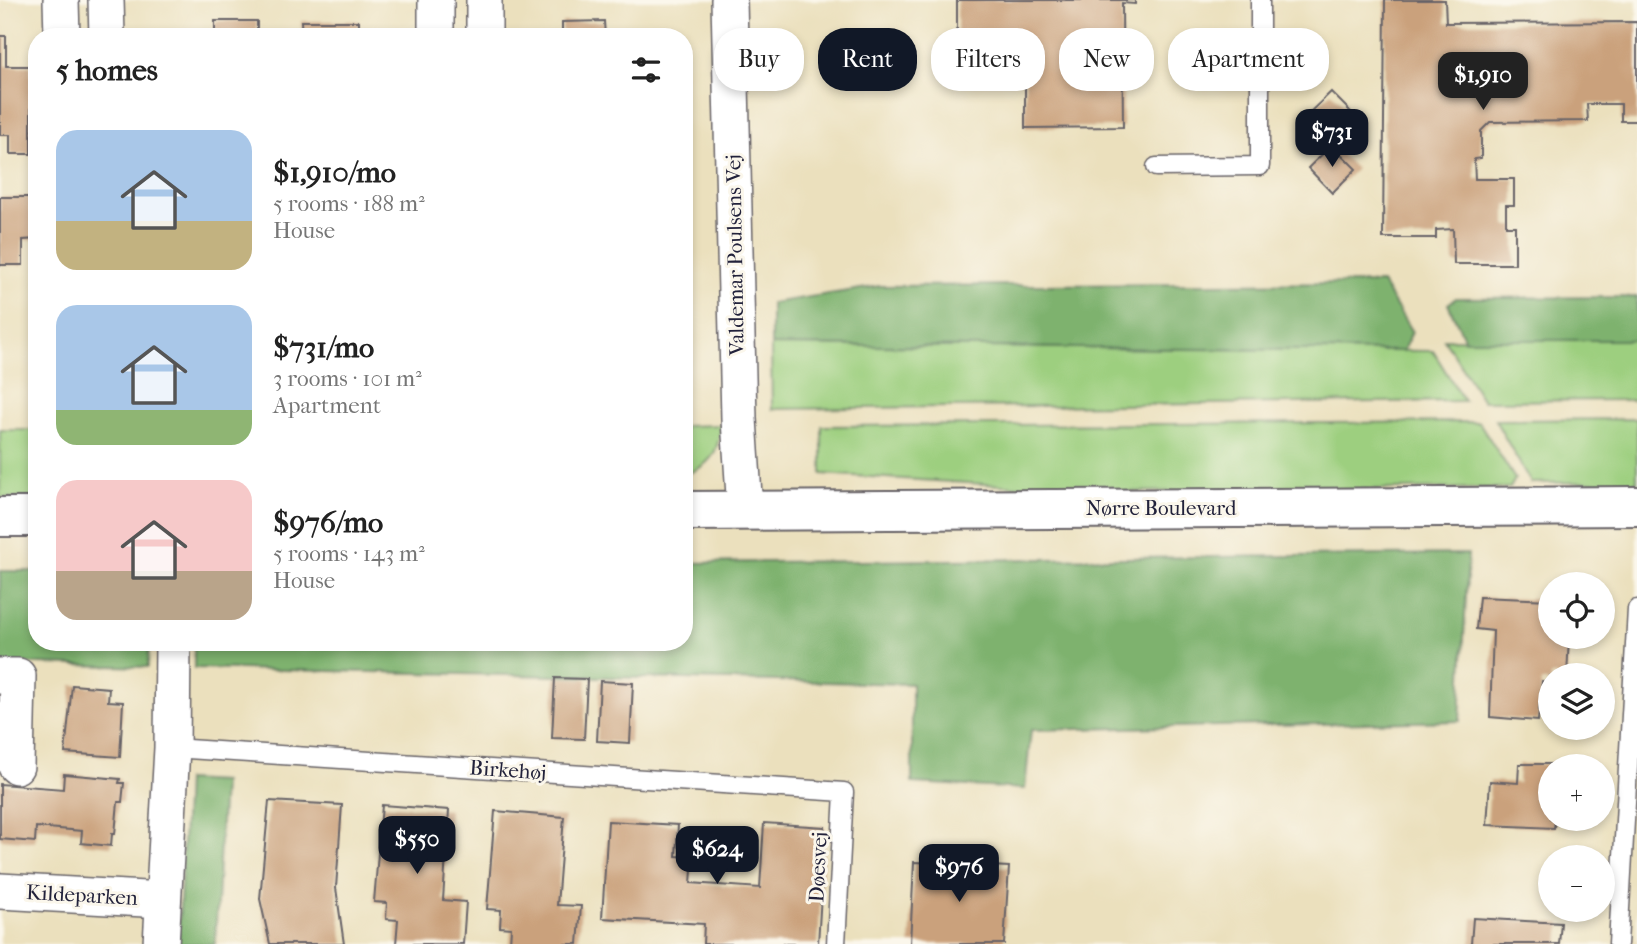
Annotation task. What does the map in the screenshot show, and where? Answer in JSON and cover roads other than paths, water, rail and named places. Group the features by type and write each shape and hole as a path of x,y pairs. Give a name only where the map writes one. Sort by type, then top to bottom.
{"street":[{"path":"61,0 62,28"},
{"path":"106,0 107,28"},
{"path":"436,0 436,28"},
{"path":"484,0 484,28"},
{"name":"Valdemar Poulsens Vej","path":"729,0 739,419 745,511"},
{"name":"Nørre Boulevard","path":"693,511 1637,506"},
{"path":"0,517 28,517"},
{"path":"160,944 172,748 173,651"},
{"path":"0,676 18,676 16,766"},
{"name":"Kildeparken","path":"0,891 163,900"}],"lane":[{"path":"1156,167 1260,166 1260,0"},
{"path":"1618,944 1628,918 1637,610"},
{"name":"Birkehøj","path":"172,748 844,792"},
{"name":"Døesvej","path":"836,944 844,792"}]}
